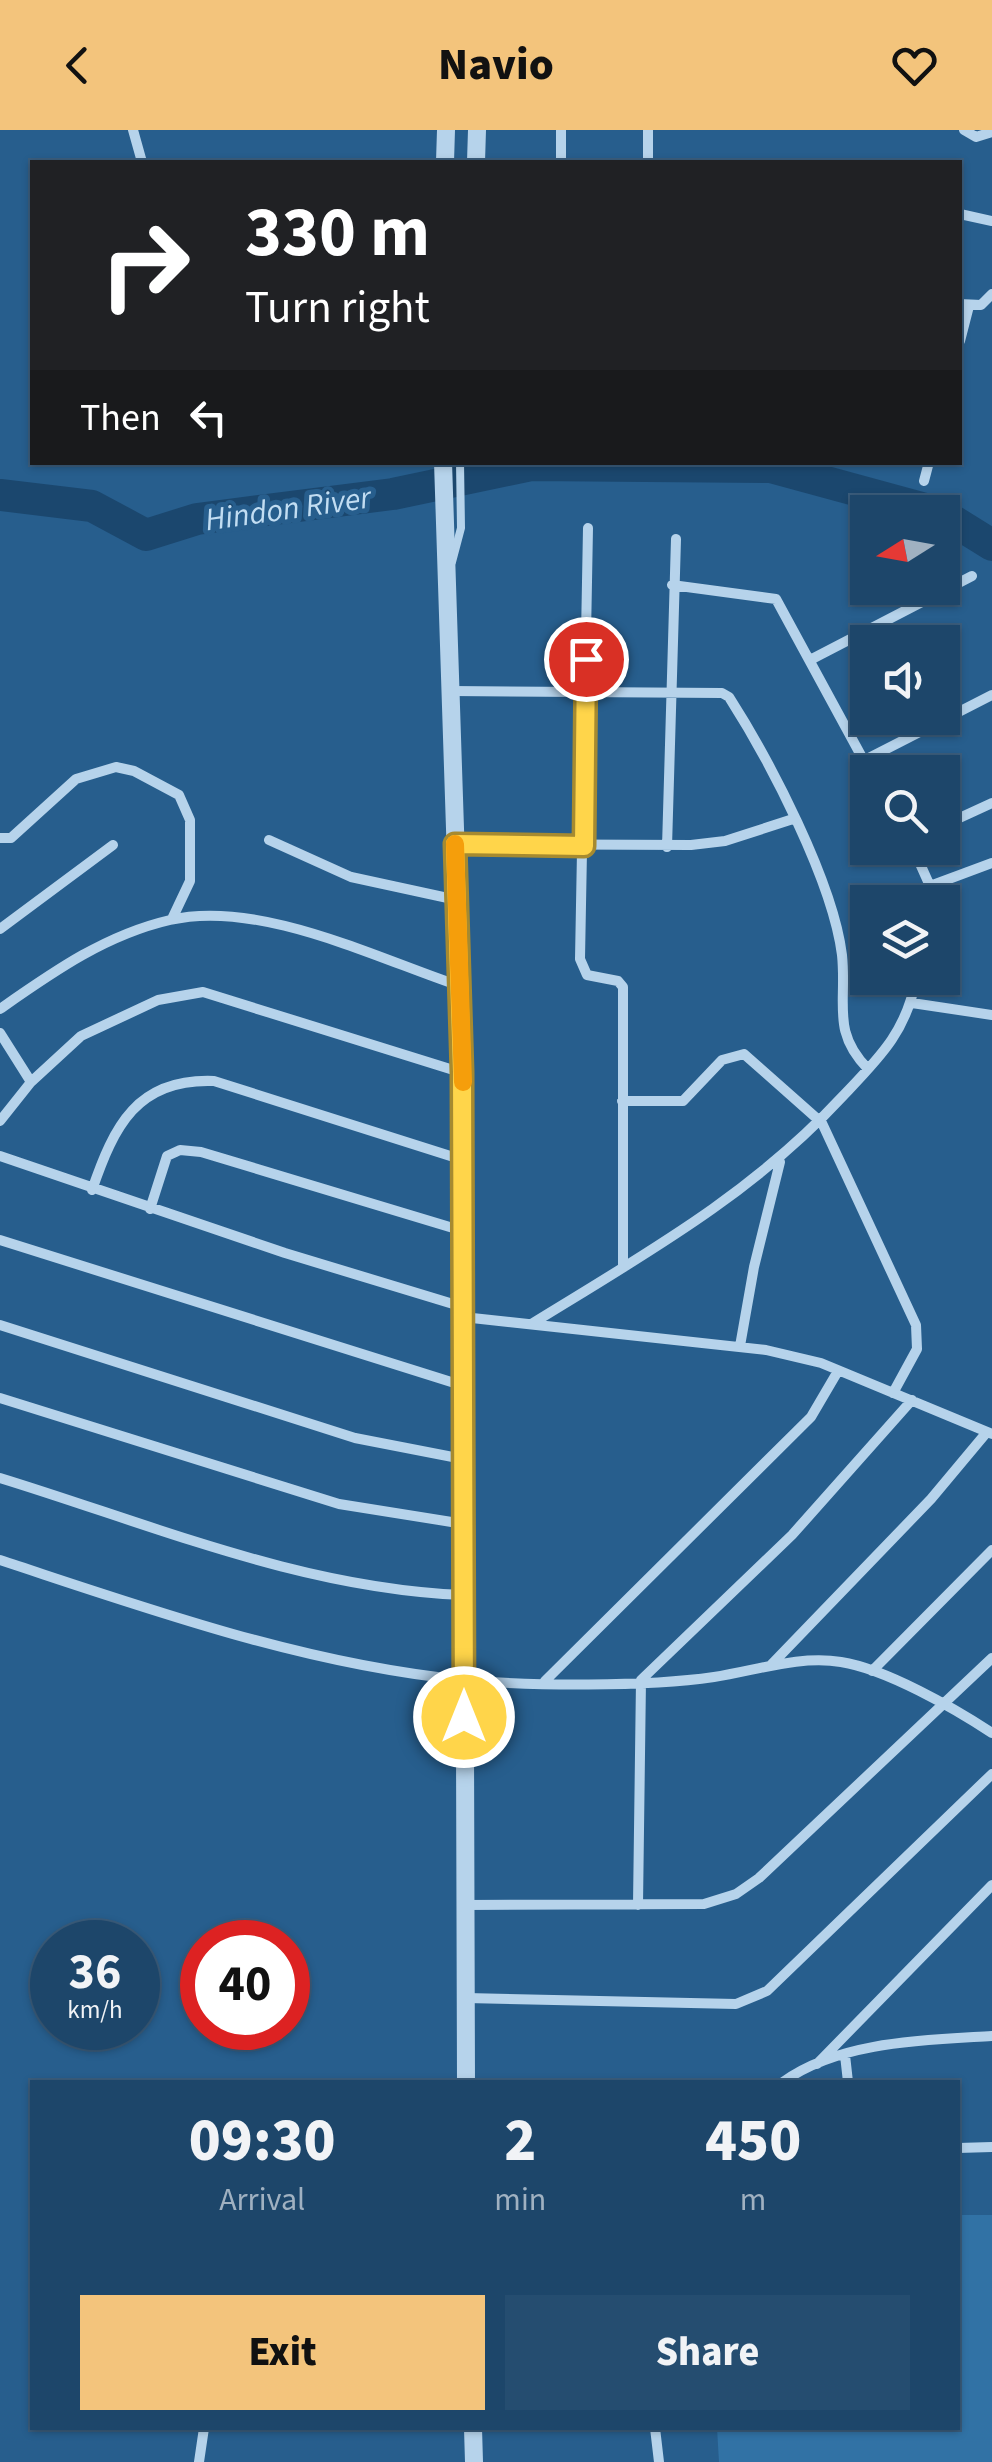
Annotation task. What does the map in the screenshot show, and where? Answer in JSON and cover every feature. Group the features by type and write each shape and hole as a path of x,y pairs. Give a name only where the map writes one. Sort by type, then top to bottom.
{"street":[{"path":"133,130 141,160"},
{"path":"445,160 446,130"},
{"path":"476,160 477,130"},
{"path":"561,130 561,160"},
{"path":"648,130 648,160"},
{"path":"964,130 976,137 992,132"},
{"path":"962,214 992,220"},
{"path":"964,305 981,305 992,294"},
{"path":"443,465 453,533 446,578 462,1072 466,2080"},
{"path":"924,482 928,465"},
{"path":"588,528 580,959 587,975 618,981 623,988 622,1267"},
{"path":"667,847 668,692 676,539"},
{"path":"810,660 972,576"},
{"path":"672,584 776,599 860,755"},
{"path":"450,691 722,693 729,697 834,906 842,958 843,1036 868,1069"},
{"path":"875,755 992,694"},
{"path":"0,838 11,838 76,779 116,767 134,771 179,795 190,820 190,882 172,920"},
{"path":"960,818 992,803"},
{"path":"455,844 667,847 725,841 792,820"},
{"path":"269,840 352,877 457,900"},
{"path":"0,929 113,845"},
{"path":"933,885 992,863"},
{"path":"0,1010 102,944 172,920 214,916 270,922 460,986"},
{"path":"0,1121 31,1082 81,1036 120,1014 158,1000 204,992 462,1072"},
{"path":"532,1323 716,1210 780,1161 822,1123 891,1047 913,995"},
{"path":"912,1003 992,1015"},
{"path":"0,1033 31,1082"},
{"path":"622,1101 683,1101 722,1060 744,1054 822,1123 916,1325 917,1349 893,1393"},
{"path":"92,1190 110,1136 121,1121 166,1086 191,1080 214,1081 463,1160"},
{"path":"150,1208 168,1156 180,1150 201,1152 463,1230"},
{"path":"0,1156 463,1312 740,1346 838,1371 989,1433 771,1666"},
{"path":"740,1346 754,1266 780,1161"},
{"path":"0,1240 464,1386"},
{"path":"0,1325 355,1438 463,1459"},
{"path":"544,1682 810,1418 838,1371"},
{"path":"0,1398 339,1504 464,1524"},
{"path":"638,1904 640,1680 792,1536 912,1400"},
{"path":"0,1478 310,1576 404,1593 464,1595"},
{"path":"872,1671 992,1550"},
{"path":"0,1560 215,1631 355,1663 464,1680 711,1677 820,1660 872,1671 992,1733"},
{"path":"466,1905 704,1904 736,1894 760,1878 992,1658"},
{"path":"466,1998 736,2004 753,1999 767,1991 992,1774"},
{"path":"817,2064 992,1884"},
{"path":"788,2080 845,2055 920,2041 992,2036"},
{"path":"845,2055 848,2080"},
{"path":"960,2148 992,2147"},
{"path":"198,2462 204,2430"},
{"path":"473,2430 474,2462"},
{"path":"655,2430 659,2462"}],"lane":[{"path":"453,533 460,465"}],"shaded area":[{"path":"960,2215 992,2215 992,2462 719,2462 717,2430 960,2430"}],"waterway":[{"name":"Hindon River","path":"0,495 92,506 146,535 197,519 393,494 531,465 771,467 874,495"},
{"name":"Hindon River","path":"960,525 992,545"}],"slow traffic":[{"path":"455,844 463,1082"}],"route":[{"path":"464,1717 462,1072 455,844 584,846 586,659"}]}
